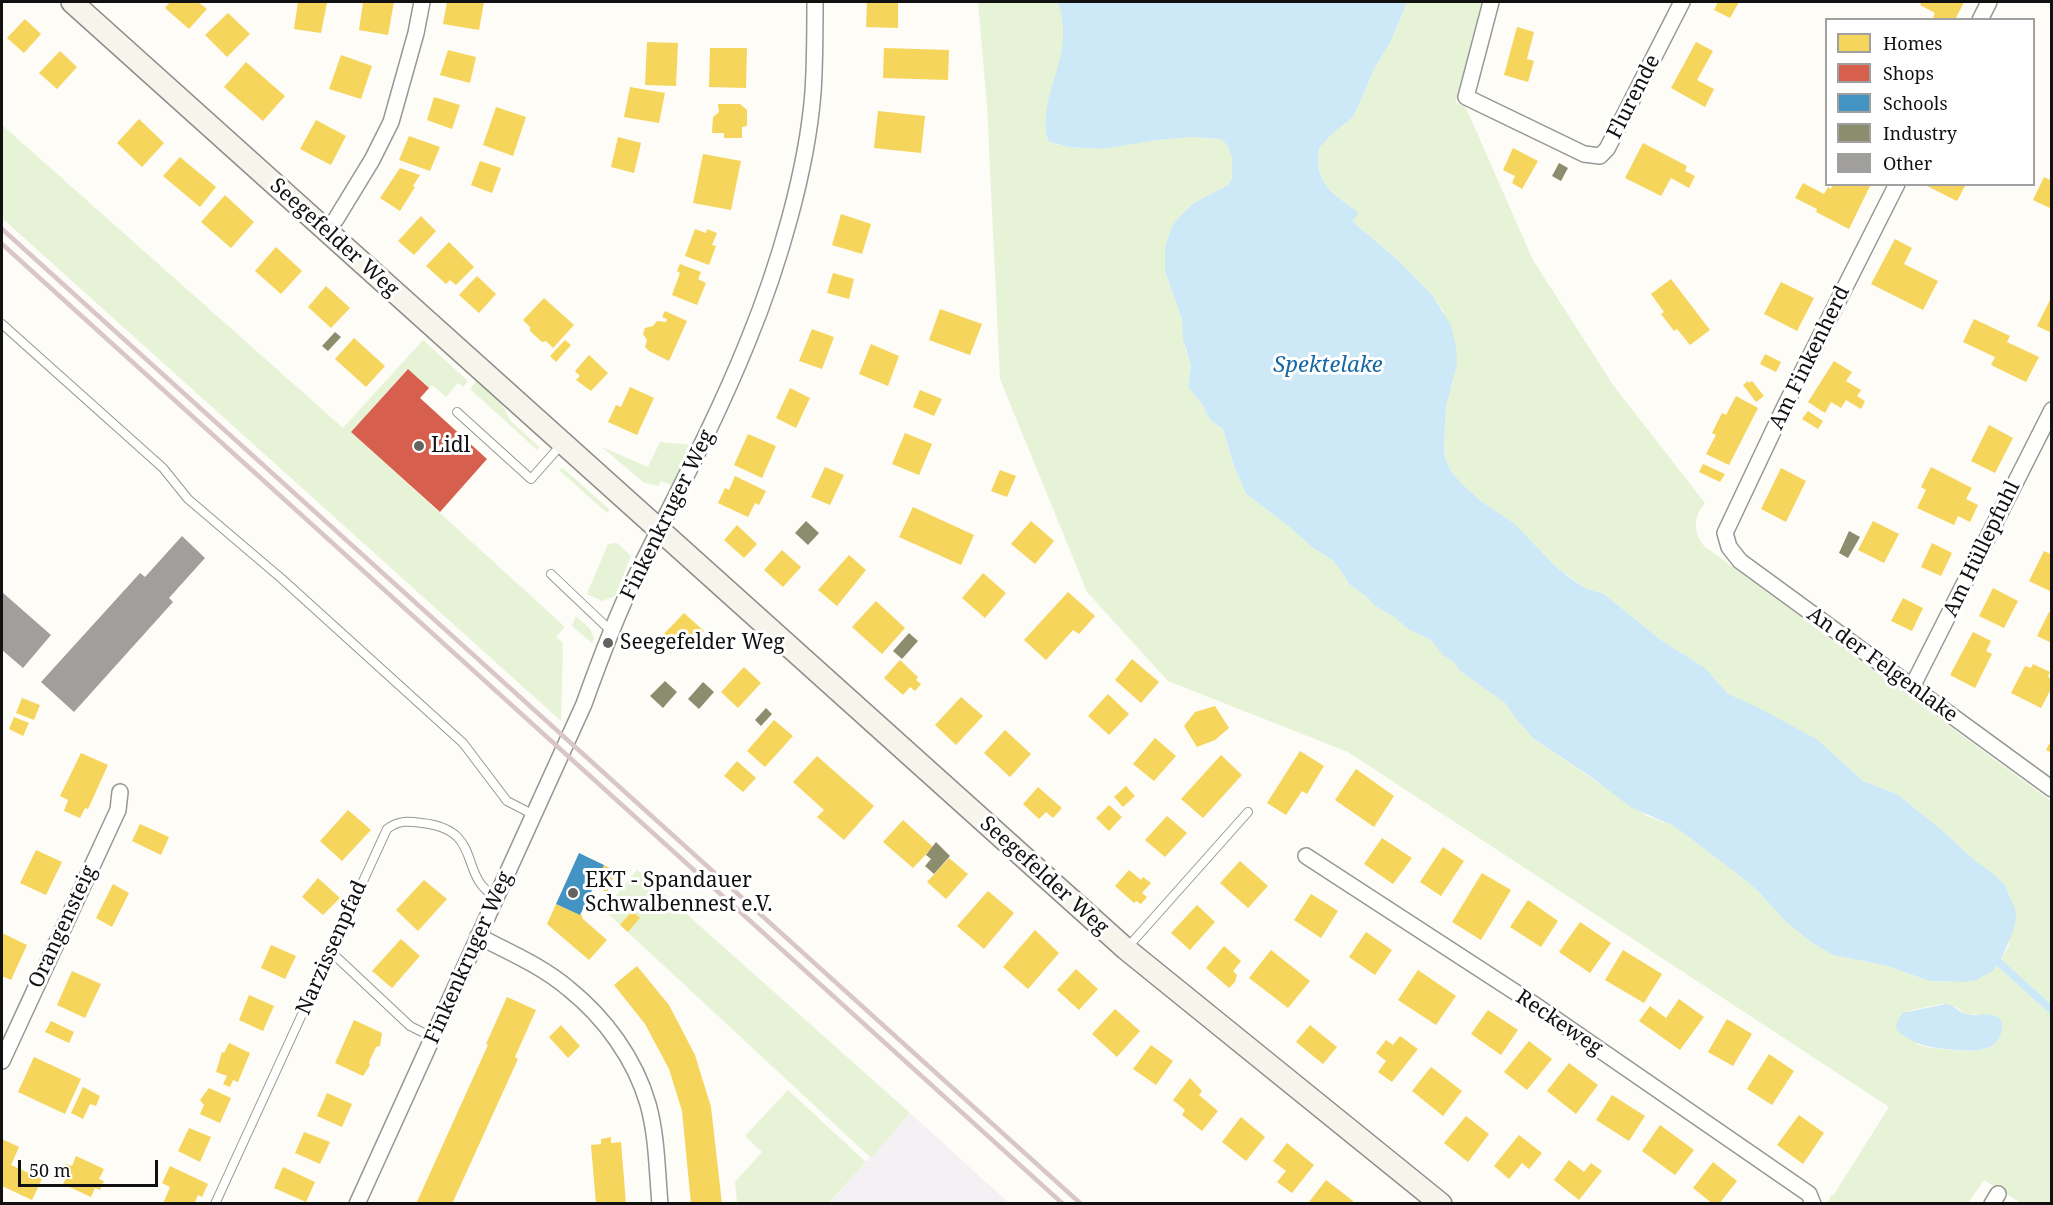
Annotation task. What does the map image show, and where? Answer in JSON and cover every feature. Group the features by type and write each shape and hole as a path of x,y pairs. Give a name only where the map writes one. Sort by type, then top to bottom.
{"street":[{"name":"Seegefelder Weg","path":"72,2 1126,949 1441,1203"},
{"path":"326,231 336,219 372,160 387,130 402,86 422,2"},
{"name":"Finkenkruger Weg","path":"357,1203 584,704 634,580 691,467 748,341 783,237 801,167 811,105 815,2"},
{"name":"Flurende","path":"1491,2 1466,98 1584,154 1600,156 1607,149 1682,2"},
{"path":"1981,18 1989,2"},
{"name":"Am Finkenherd","path":"1725,533 1784,408 1896,186"},
{"name":"Am Hüllepfuhl","path":"1912,687 2052,410"},
{"name":"An der Felgenlake","path":"1725,533 1729,547 1740,561 2052,789"},
{"name":"Orangensteig","path":"2,1061 118,810 120,792"},
{"name":"Reckeweg","path":"1306,856 1532,1004 1811,1199"},
{"path":"478,936 534,965 569,988 603,1022 633,1065 648,1104 654,1135 660,1203"}],"lane":[{"path":"2,324 163,468 188,499 282,579 463,743 507,801 534,815"},
{"path":"457,412 531,479 562,444"},
{"path":"551,574 612,632"},
{"path":"1126,949 1248,812"},
{"name":"Narzissenpfad","path":"215,1203 387,829 395,822 406,821 449,829 462,840 482,885 496,897"},
{"path":"330,951 410,1026 432,1037"}],"shaded area":[{"path":"910,1113 1009,1203 829,1204"}],"green space":[{"path":"978,2 1058,2 1063,40 1062,53 1047,112 1047,134 1051,143 1068,147 1103,149 1192,137 1221,139 1227,145 1232,158 1232,177 1228,185 1194,203 1172,226 1165,247 1165,272 1182,319 1185,348 1191,366 1188,387 1202,404 1210,420 1223,429 1234,466 1246,494 1313,548 1331,559 1349,584 1374,605 1408,629 1431,640 1447,658 1455,663 1460,671 1505,703 1534,739 1647,816 1672,825 1682,832 1758,891 1785,921 1812,943 1833,955 1888,966 1929,981 1957,982 1983,977 1997,966 2051,1015 2051,1203 2021,1203 1984,1180 1968,1203 1828,1203 1889,1107 1348,752 1168,681 1087,592 1000,379 987,106","holes":["1942,1004 1956,1007 1967,1015 1976,1014 2002,1025 1997,1041 1986,1049 1971,1051 1926,1047 1917,1044 1907,1011"]},
{"path":"1407,2 1482,2 1456,102 1466,108 1533,260 1613,385 1705,503 1698,514 1696,524 1698,535 1704,546 2051,801 2051,1004 2001,959 2009,945 2011,897 2005,885 1996,876 1897,794 1863,781 1818,740 1734,699 1705,668 1661,640 1604,594 1585,588 1554,565 1515,524 1481,501 1451,471 1445,458 1444,447 1446,406 1453,382 1443,311 1433,296 1398,260 1353,222 1358,212 1333,193 1319,171 1319,148 1352,118 1375,67 1391,41"},
{"path":"2,125 343,428 423,340 468,381 463,387 458,383 446,397 432,385 429,388 407,369 351,432 565,627 556,637 563,643 561,721 2,218"},
{"path":"478,379 499,398 510,420 539,447 537,450 470,389"},
{"path":"660,442 692,445 673,486 661,481 658,486 643,482 602,447 648,467"},
{"path":"563,468 610,510 607,513 559,470"},
{"path":"617,543 631,556 615,596 602,601 587,594 608,544"},
{"path":"576,616 590,629 594,638 592,643 572,626"},
{"path":"637,870 910,1113 871,1158 604,910"},
{"path":"788,1090 866,1162 829,1203 737,1203 735,1182 762,1152 745,1136"}],"water":[{"name":"Spektelake","path":"1058,2 1407,2 1391,41 1375,67 1352,118 1319,148 1319,171 1333,193 1358,212 1353,222 1398,260 1433,296 1451,326 1456,346 1457,364 1446,406 1444,447 1445,458 1451,471 1481,501 1515,524 1554,565 1569,577 1585,588 1604,594 1661,640 1705,668 1728,694 1818,740 1863,781 1897,794 1996,876 2005,885 2015,908 2016,919 2001,959 2051,1004 2051,1015 1997,966 1977,980 1929,981 1888,966 1833,955 1812,943 1785,921 1758,891 1682,832 1672,825 1632,808 1534,739 1505,703 1460,671 1455,663 1443,655 1431,640 1408,629 1374,605 1349,584 1331,559 1313,548 1246,494 1234,466 1223,429 1210,420 1202,404 1188,387 1191,366 1183,339 1182,319 1165,272 1165,247 1172,226 1194,203 1228,185 1232,178 1232,158 1227,145 1221,139 1192,137 1103,149 1068,147 1049,142 1046,132 1047,109 1063,40"},
{"path":"1946,1004 1966,1014 1990,1014 1998,1017 2002,1026 1999,1038 1990,1047 1984,1049 1957,1050 1918,1043 1897,1030 1896,1025 1902,1013"}],"building: Homes":[{"path":"170,2 198,2 207,9 189,29 165,8"},
{"path":"298,2 327,3 321,33 294,29"},
{"path":"363,2 394,2 388,35 359,30"},
{"path":"447,2 484,2 479,30 443,24"},
{"path":"867,2 898,2 898,28 866,27"},
{"path":"1718,2 1739,2 1730,18 1714,10"},
{"path":"1922,2 1964,2 1956,18 1933,18 1935,13 1920,5"},
{"path":"228,13 250,34 227,57 205,35"},
{"path":"25,19 41,34 24,53 7,38"},
{"path":"1517,27 1534,32 1527,59 1534,61 1528,82 1504,75"},
{"path":"647,42 678,43 676,86 645,85"},
{"path":"1696,42 1713,51 1697,80 1714,89 1705,107 1671,88"},
{"path":"710,48 747,48 746,88 709,87"},
{"path":"884,48 949,50 948,80 883,78"},
{"path":"448,50 476,57 470,83 440,75"},
{"path":"60,51 77,67 57,89 39,73"},
{"path":"341,55 372,66 361,99 329,89"},
{"path":"246,62 285,96 263,121 224,87"},
{"path":"630,87 665,93 659,123 624,117"},
{"path":"434,97 460,105 452,129 427,120"},
{"path":"718,104 740,104 747,110 747,126 742,127 742,138 724,138 724,133 712,133 713,117 719,112"},
{"path":"496,107 526,117 513,156 483,145"},
{"path":"878,111 925,116 921,153 874,148"},
{"path":"139,119 164,143 142,167 117,143"},
{"path":"316,120 346,136 331,165 300,149"},
{"path":"409,136 440,147 430,171 399,160"},
{"path":"618,137 641,143 634,173 611,167"},
{"path":"1643,143 1687,166 1685,171 1695,176 1689,188 1671,178 1661,196 1625,178"},
{"path":"1513,148 1538,161 1522,189 1512,183 1515,176 1503,170"},
{"path":"703,154 741,161 731,210 693,203"},
{"path":"180,157 216,187 200,207 163,176"},
{"path":"480,161 501,168 492,193 471,185"},
{"path":"400,168 420,175 400,211 380,198"},
{"path":"2044,177 2052,181 2052,209 2033,200"},
{"path":"1803,183 1824,194 1828,187 1831,189 1832,186 1870,186 1849,229 1795,198"},
{"path":"1927,186 1965,186 1957,201"},
{"path":"225,195 254,222 231,248 201,222"},
{"path":"841,214 871,224 862,254 832,245"},
{"path":"421,216 436,231 414,255 398,241"},
{"path":"695,229 706,233 707,229 717,233 712,245 716,246 709,265 685,256"},
{"path":"1895,239 1912,248 1904,264 1938,281 1923,310 1871,284"},
{"path":"449,242 474,267 456,285 450,280 446,284 426,266"},
{"path":"276,247 302,271 281,294 255,271"},
{"path":"680,264 701,272 698,279 706,283 697,305 672,295 680,273 677,271"},
{"path":"833,273 854,279 849,299 827,293"},
{"path":"477,276 496,294 479,313 459,295"},
{"path":"1671,279 1710,330 1690,345 1677,329 1674,331 1661,314 1664,312 1651,294"},
{"path":"1781,282 1814,298 1797,331 1764,314"},
{"path":"326,286 350,308 331,328 308,307"},
{"path":"2052,296 2052,333 2037,326"},
{"path":"544,298 574,325 553,348 530,331 530,327 523,320"},
{"path":"940,309 982,324 970,355 929,340"},
{"path":"665,311 687,321 669,361 645,347 647,340 643,334 645,328 653,326 657,321 666,322 667,319 662,317"},
{"path":"1974,319 2010,336 2007,342 2039,357 2026,382 1991,365 1995,357 1963,342"},
{"path":"812,329 834,337 822,369 799,361"},
{"path":"354,338 385,366 366,387 335,359"},
{"path":"565,340 571,345 556,362 550,356"},
{"path":"871,344 899,356 888,386 859,374"},
{"path":"1765,354 1781,362 1776,372 1760,364"},
{"path":"589,355 608,373 591,391 576,380 580,376 575,371"},
{"path":"1834,361 1852,372 1846,381 1861,390 1857,396 1865,401 1861,409 1846,400 1841,408 1831,402 1825,413 1808,402"},
{"path":"1748,381 1749,383 1752,381 1764,396 1756,402 1743,385"},
{"path":"630,387 654,398 637,435 608,422 616,405 621,407"},
{"path":"790,388 810,398 796,428 776,418"},
{"path":"920,390 942,399 934,416 913,407"},
{"path":"1736,396 1758,408 1729,465 1706,454 1716,435 1712,433 1722,413 1726,415"},
{"path":"1808,411 1823,421 1818,429 1802,419"},
{"path":"1989,425 2013,438 1995,473 1971,461"},
{"path":"905,433 932,444 919,475 892,464"},
{"path":"748,434 776,446 762,478 734,465"},
{"path":"1703,464 1725,474 1720,482 1699,472"},
{"path":"825,467 844,475 830,505 811,497"},
{"path":"1931,467 1972,488 1966,499 1978,505 1970,522 1958,516 1954,525 1917,508 1926,490 1921,487"},
{"path":"1781,468 1806,481 1786,522 1761,509"},
{"path":"1000,470 1016,476 1007,497 991,491"},
{"path":"735,476 766,491 759,505 755,503 748,517 718,503 725,488 729,490"},
{"path":"913,507 974,535 961,565 899,537"},
{"path":"1031,521 1054,541 1035,564 1011,544"},
{"path":"1873,521 1899,534 1884,563 1858,550"},
{"path":"737,525 757,544 744,558 724,540"},
{"path":"1932,543 1952,553 1941,576 1921,567"},
{"path":"782,550 801,567 783,587 764,570"},
{"path":"2044,551 2052,555 2052,592 2029,581"},
{"path":"849,555 866,570 837,606 818,590"},
{"path":"983,573 1006,593 985,618 962,598"},
{"path":"1993,588 2018,601 2004,628 1979,616"},
{"path":"1068,592 1095,616 1079,634 1073,630 1046,660 1024,640"},
{"path":"1903,598 1923,608 1912,631 1891,621"},
{"path":"876,601 905,628 882,654 852,627"},
{"path":"2049,612 2052,614 2052,643 2037,636"},
{"path":"684,613 704,631 685,651 678,645 671,653 658,640"},
{"path":"1973,632 1991,641 1986,651 1992,654 1975,688 1950,675"},
{"path":"1132,659 1159,682 1141,703 1115,680"},
{"path":"900,660 918,677 916,680 921,684 915,691 910,687 903,695 884,678"},
{"path":"2033,664 2050,672 2048,677 2052,679 2052,687 2041,708 2011,693 2025,666 2031,668"},
{"path":"744,667 761,683 738,708 721,692"},
{"path":"1108,694 1129,714 1109,735 1088,716"},
{"path":"961,697 983,716 956,745 935,725"},
{"path":"22,698 40,705 34,720 16,713"},
{"path":"1215,706 1229,728 1215,740 1197,747 1184,726 1195,712"},
{"path":"14,717 29,723 23,736 9,729"},
{"path":"774,720 793,736 765,767 747,751"},
{"path":"1005,730 1031,754 1010,777 984,753"},
{"path":"1155,738 1176,756 1154,781 1133,764"},
{"path":"2052,739 2052,753 2046,750"},
{"path":"1300,751 1324,766 1307,794 1302,791 1286,815 1267,803"},
{"path":"81,753 108,765 88,809 85,808 80,818 64,811 68,800 60,796"},
{"path":"1221,755 1242,775 1203,818 1181,799"},
{"path":"817,756 874,806 844,840 817,817 824,810 793,782"},
{"path":"737,761 756,778 743,792 724,776"},
{"path":"1356,769 1394,796 1374,827 1335,800"},
{"path":"1126,786 1135,796 1123,807 1114,797"},
{"path":"1038,787 1062,808 1053,818 1046,812 1039,819 1023,804"},
{"path":"1109,805 1122,817 1109,831 1096,818"},
{"path":"348,810 371,830 342,861 320,841"},
{"path":"1167,816 1187,833 1165,857 1145,840"},
{"path":"903,820 933,847 913,868 883,842"},
{"path":"140,824 169,837 161,855 132,841"},
{"path":"1382,838 1412,858 1393,884 1364,864"},
{"path":"1443,847 1464,861 1441,896 1420,882"},
{"path":"36,850 62,862 46,895 20,883"},
{"path":"949,858 968,874 946,899 927,882"},
{"path":"1240,861 1268,886 1248,908 1220,883"},
{"path":"604,865 616,871 607,892 594,886"},
{"path":"1129,870 1141,880 1143,877 1151,883 1142,893 1147,897 1141,904 1136,901 1134,903 1115,886"},
{"path":"1482,873 1511,890 1481,940 1452,922"},
{"path":"318,878 340,898 323,915 302,897"},
{"path":"424,880 447,899 418,931 396,910"},
{"path":"113,884 129,893 112,927 96,918"},
{"path":"988,891 1014,913 984,949 957,926"},
{"path":"1311,894 1338,911 1321,938 1294,920"},
{"path":"1528,900 1558,921 1541,947 1510,927"},
{"path":"556,904 581,914 583,919 607,940 589,960 547,924"},
{"path":"1197,905 1215,922 1190,950 1171,933"},
{"path":"632,911 640,918 628,932 620,925"},
{"path":"1580,922 1611,943 1590,973 1559,952"},
{"path":"1035,930 1059,953 1028,989 1003,967"},
{"path":"1366,932 1392,950 1375,975 1349,957"},
{"path":"2,933 27,945 11,980 2,976"},
{"path":"401,939 420,956 392,988 372,971"},
{"path":"271,945 296,956 285,979 261,968"},
{"path":"1224,946 1241,961 1233,971 1237,975 1235,982 1229,988 1206,968"},
{"path":"1271,950 1310,981 1288,1008 1249,978"},
{"path":"1623,950 1662,974 1644,1003 1605,980"},
{"path":"637,966 669,1005 695,1055 711,1107 722,1204 691,1204 682,1111 669,1069 645,1024 614,985"},
{"path":"1076,969 1098,989 1079,1010 1057,990"},
{"path":"1418,970 1456,996 1436,1025 1398,1000"},
{"path":"72,971 101,984 85,1018 57,1005"},
{"path":"249,995 274,1006 263,1031 239,1020"},
{"path":"507,997 536,1010 515,1057 518,1059 452,1204 416,1204 488,1045 486,1044"},
{"path":"1679,999 1704,1017 1680,1050 1639,1021 1650,1006 1666,1018"},
{"path":"1115,1009 1140,1031 1117,1057 1092,1034"},
{"path":"1488,1010 1518,1030 1501,1055 1471,1034"},
{"path":"1727,1019 1752,1034 1733,1066 1708,1052"},
{"path":"354,1020 382,1033 380,1046 376,1047 369,1062 370,1065 363,1076 335,1063"},
{"path":"51,1021 74,1032 69,1043 45,1032"},
{"path":"561,1025 580,1046 568,1058 549,1037"},
{"path":"1310,1025 1337,1047 1323,1064 1296,1042"},
{"path":"1400,1036 1418,1049 1392,1082 1378,1072 1386,1061 1376,1053 1386,1040 1393,1045"},
{"path":"1529,1041 1552,1059 1527,1090 1504,1072"},
{"path":"229,1043 250,1053 238,1082 233,1080 230,1087 223,1084 227,1076 216,1072 222,1052 224,1053"},
{"path":"1151,1045 1173,1061 1156,1085 1133,1069"},
{"path":"1769,1054 1794,1071 1772,1105 1747,1089"},
{"path":"34,1057 81,1079 65,1114 18,1092"},
{"path":"1569,1063 1598,1085 1576,1114 1547,1091"},
{"path":"1431,1067 1462,1091 1443,1116 1412,1091"},
{"path":"1190,1078 1202,1091 1199,1095 1218,1111 1202,1131 1182,1115 1185,1110 1173,1100"},
{"path":"83,1087 100,1096 96,1106 90,1104 83,1119 71,1113"},
{"path":"209,1088 231,1098 220,1123 200,1114 204,1105 200,1100"},
{"path":"327,1093 352,1104 342,1127 317,1116"},
{"path":"1612,1095 1645,1116 1629,1141 1596,1120"},
{"path":"1799,1115 1824,1133 1803,1164 1777,1145"},
{"path":"1466,1116 1489,1134 1468,1162 1444,1143"},
{"path":"1241,1117 1265,1137 1246,1161 1222,1142"},
{"path":"1660,1125 1694,1150 1675,1175 1642,1151"},
{"path":"189,1128 211,1137 200,1162 178,1151"},
{"path":"304,1132 330,1142 320,1164 295,1153"},
{"path":"1519,1135 1542,1153 1529,1169 1522,1163 1509,1179 1494,1166"},
{"path":"611,1137 611,1143 621,1142 626,1204 596,1204 591,1145 601,1144 601,1139"},
{"path":"2,1139 19,1147 11,1165 42,1179 32,1200 2,1186"},
{"path":"1287,1143 1314,1165 1292,1193 1277,1182 1286,1171 1273,1161"},
{"path":"76,1156 104,1169 99,1179 104,1181 100,1190 95,1188 91,1197 63,1184 68,1175 62,1172 66,1164 72,1166"},
{"path":"1569,1160 1584,1172 1591,1163 1602,1171 1579,1200 1554,1180"},
{"path":"1713,1162 1737,1181 1719,1204 1713,1204 1693,1188"},
{"path":"170,1166 208,1184 202,1197 198,1195 194,1204 163,1204 170,1187 162,1183"},
{"path":"283,1167 315,1182 306,1202 274,1188"},
{"path":"1326,1180 1353,1201 1352,1204 1311,1204 1309,1202"}],"building: Shops":[{"name":"Lidl","path":"408,369 429,388 420,398 487,459 440,512 351,432"}],"building: Schools":[{"path":"579,853 604,865 580,915 556,904"}],"building: Industry":[{"path":"1559,163 1568,168 1561,181 1552,176"},
{"path":"335,332 341,337 328,351 322,346"},
{"path":"806,521 819,533 808,545 795,533"},
{"path":"1849,531 1860,537 1848,558 1839,553"},
{"path":"909,633 918,641 902,659 893,651"},
{"path":"665,681 677,692 663,708 650,696"},
{"path":"703,682 714,692 699,709 688,699"},
{"path":"766,708 772,714 761,726 755,720"},
{"path":"936,842 950,856 934,874 925,866 931,859 926,855"}],"building: Other":[{"path":"182,536 205,558 169,598 173,602 74,712 41,682 140,573 145,577"},
{"path":"2,592 51,635 23,668 2,650"}],"railway":[{"path":"2,229 1081,1204"},
{"path":"2,244 1063,1204"}],"place":[{"name":"Lidl","path":"419,446"},
{"name":"Seegefelder Weg","path":"608,643"},
{"name":"EKT - Spandauer Schwalbennest e.V.","path":"573,893"}]}
